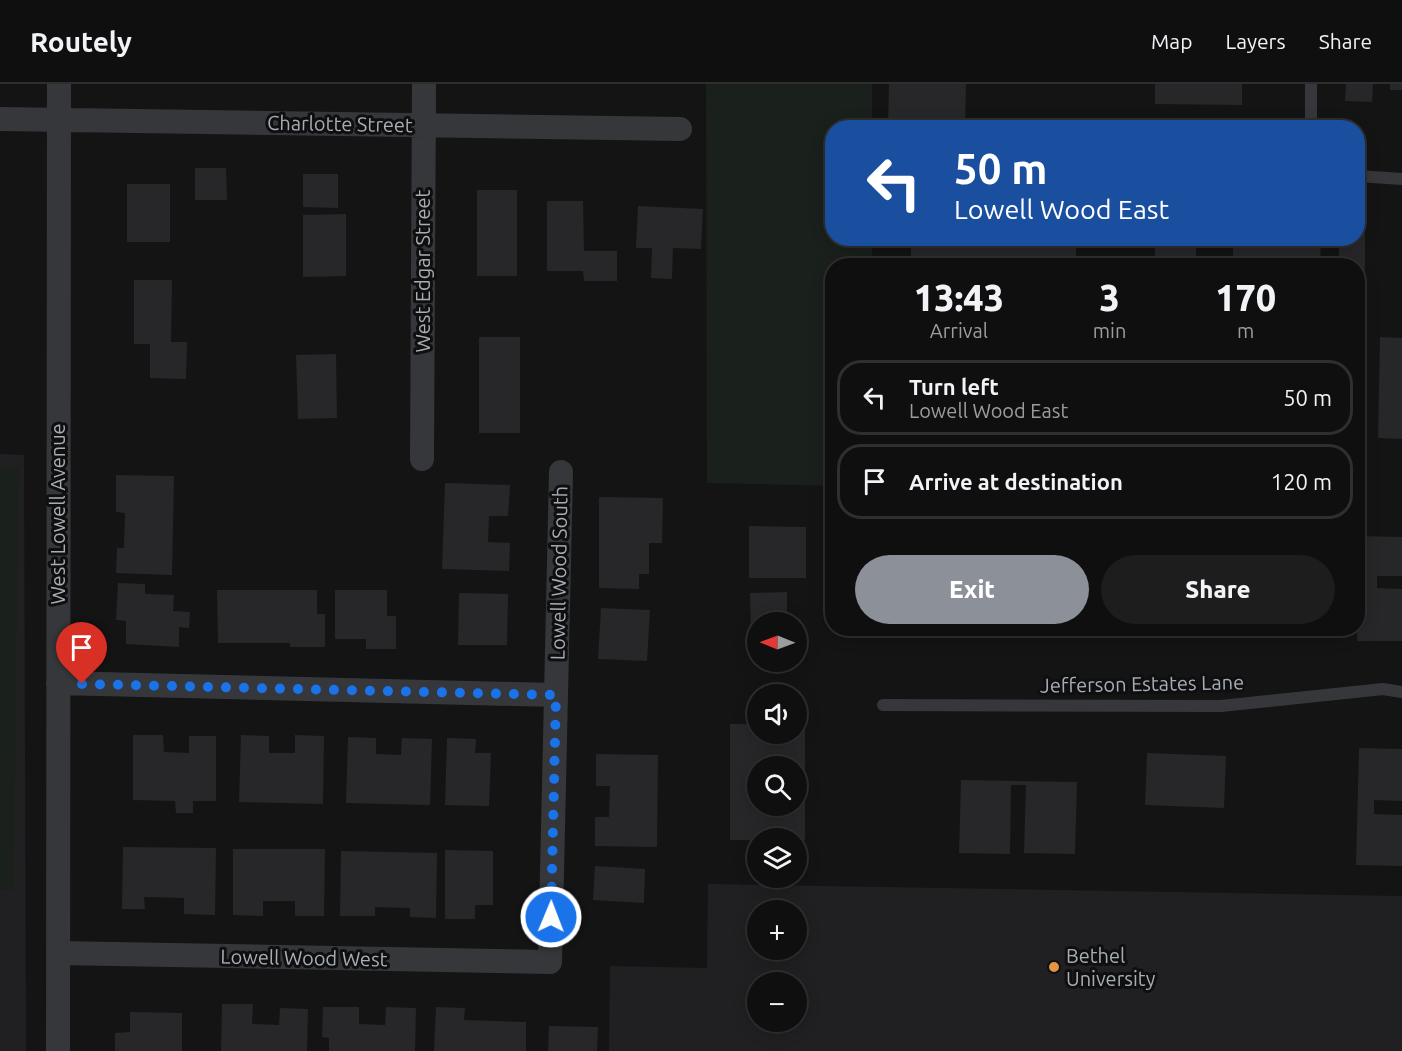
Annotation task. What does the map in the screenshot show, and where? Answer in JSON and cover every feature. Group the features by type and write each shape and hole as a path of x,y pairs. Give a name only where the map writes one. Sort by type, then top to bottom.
{"street":[{"name":"West Lowell Avenue","path":"58,1051 59,84"},
{"name":"West Edgar Street","path":"422,459 424,84"},
{"name":"Charlotte Street","path":"0,118 680,129"},
{"name":"Lowell Wood South","path":"550,962 561,472"},
{"path":"58,683 556,695"},
{"name":"Lowell Wood West","path":"58,953 550,962"}],"lane":[{"path":"1311,84 1311,120"},
{"path":"1365,176 1402,179"},
{"name":"Jefferson Estates Lane","path":"883,705 1221,706 1383,689 1402,692"}],"shaded area":[{"path":"706,84 872,84 872,120 825,120 825,246 872,246 872,258 825,258 825,486 707,483"},
{"path":"0,454 24,455 26,1051 0,1051"},
{"path":"0,467 19,467 13,890 0,890"},
{"name":"Bethel University","path":"708,884 747,885 747,888 807,888 807,886 1402,896 1402,1051 609,1051 610,966 707,968"}],"building":[{"path":"889,84 966,84 965,120 888,120"},
{"path":"1155,84 1242,84 1242,105 1155,104"},
{"path":"1346,84 1373,84 1372,102 1345,101"},
{"path":"1390,84 1402,84 1402,90 1390,90"},
{"path":"195,168 226,168 227,200 195,200"},
{"path":"303,174 338,174 338,208 303,207"},
{"path":"127,184 170,184 170,242 127,242"},
{"path":"477,190 517,190 517,276 477,276"},
{"path":"547,201 583,201 584,251 617,251 617,281 584,281 583,271 547,271"},
{"path":"638,206 703,209 701,249 673,248 672,279 651,278 652,248 636,248"},
{"path":"346,214 346,276 303,277 303,215"},
{"path":"911,246 1076,246 1076,258 911,258"},
{"path":"1155,246 1196,246 1196,258 1155,258"},
{"path":"1233,246 1321,246 1320,258 1233,258"},
{"path":"1339,246 1365,246 1365,258 1339,258"},
{"path":"134,280 172,280 171,342 187,342 186,379 150,378 150,344 134,344"},
{"path":"479,337 520,337 520,433 479,433"},
{"path":"1380,337 1402,338 1402,439 1378,438"},
{"path":"336,354 337,418 298,419 296,355"},
{"path":"116,475 174,476 172,575 116,573 117,548 124,548 125,513 116,512"},
{"path":"445,483 510,485 508,516 489,516 488,542 510,543 509,571 442,569"},
{"path":"599,497 663,498 662,543 649,543 649,574 639,574 639,589 599,588"},
{"path":"749,526 806,527 806,578 749,578"},
{"path":"1365,536 1402,537 1402,576 1377,576 1377,588 1402,589 1402,641 1357,641 1357,636 1365,636"},
{"path":"118,583 145,584 145,594 174,595 173,611 190,612 189,628 179,627 179,647 126,644 126,621 116,620"},
{"path":"217,590 317,590 317,614 325,614 325,647 290,647 290,643 218,643"},
{"path":"335,590 387,590 387,616 396,616 396,649 366,649 366,639 335,639"},
{"path":"787,592 787,612 750,612 750,593"},
{"path":"459,593 508,594 507,645 458,645"},
{"path":"601,608 650,610 647,661 598,659"},
{"path":"730,724 747,724 747,744 805,744 805,756 747,756 747,816 805,816 805,828 747,828 747,840 730,840"},
{"path":"133,735 163,735 164,752 189,753 189,736 216,736 216,801 193,801 193,813 176,813 175,801 133,800"},
{"path":"241,735 269,736 269,753 295,753 295,735 324,736 323,804 239,802"},
{"path":"348,737 376,738 376,754 401,755 402,738 432,739 430,805 346,803"},
{"path":"447,738 476,739 475,753 491,753 489,806 445,805"},
{"path":"1359,748 1402,749 1402,801 1374,800 1374,814 1402,815 1402,866 1356,865"},
{"path":"1147,753 1226,756 1224,808 1145,805"},
{"path":"596,754 658,755 657,847 595,846 595,817 609,817 610,786 596,786"},
{"path":"961,780 1077,782 1075,854 1024,853 1026,785 1011,785 1010,854 959,853"},
{"path":"123,847 216,848 215,915 184,914 184,898 144,897 145,909 122,909"},
{"path":"233,849 325,849 324,916 295,916 295,901 263,901 263,916 233,915"},
{"path":"445,850 493,851 493,905 475,905 475,919 445,919"},
{"path":"341,851 437,853 436,918 410,917 410,908 375,907 375,916 340,916"},
{"path":"595,866 645,869 644,903 593,900"},
{"path":"222,1004 253,1004 252,1024 279,1025 280,1008 308,1009 307,1051 221,1051"},
{"path":"323,1007 359,1007 359,1024 385,1025 386,1007 416,1008 415,1051 329,1051 329,1038 322,1037"},
{"path":"436,1007 465,1008 464,1020 526,1022 526,1051 434,1051"},
{"path":"130,1012 182,1013 182,1051 115,1051 115,1033 130,1032"},
{"path":"549,1026 598,1027 597,1051 548,1051"}],"place":[{"name":"Bethel University","path":"1054,967"}],"route":[{"path":"82,684 556,695 551,917"}]}
